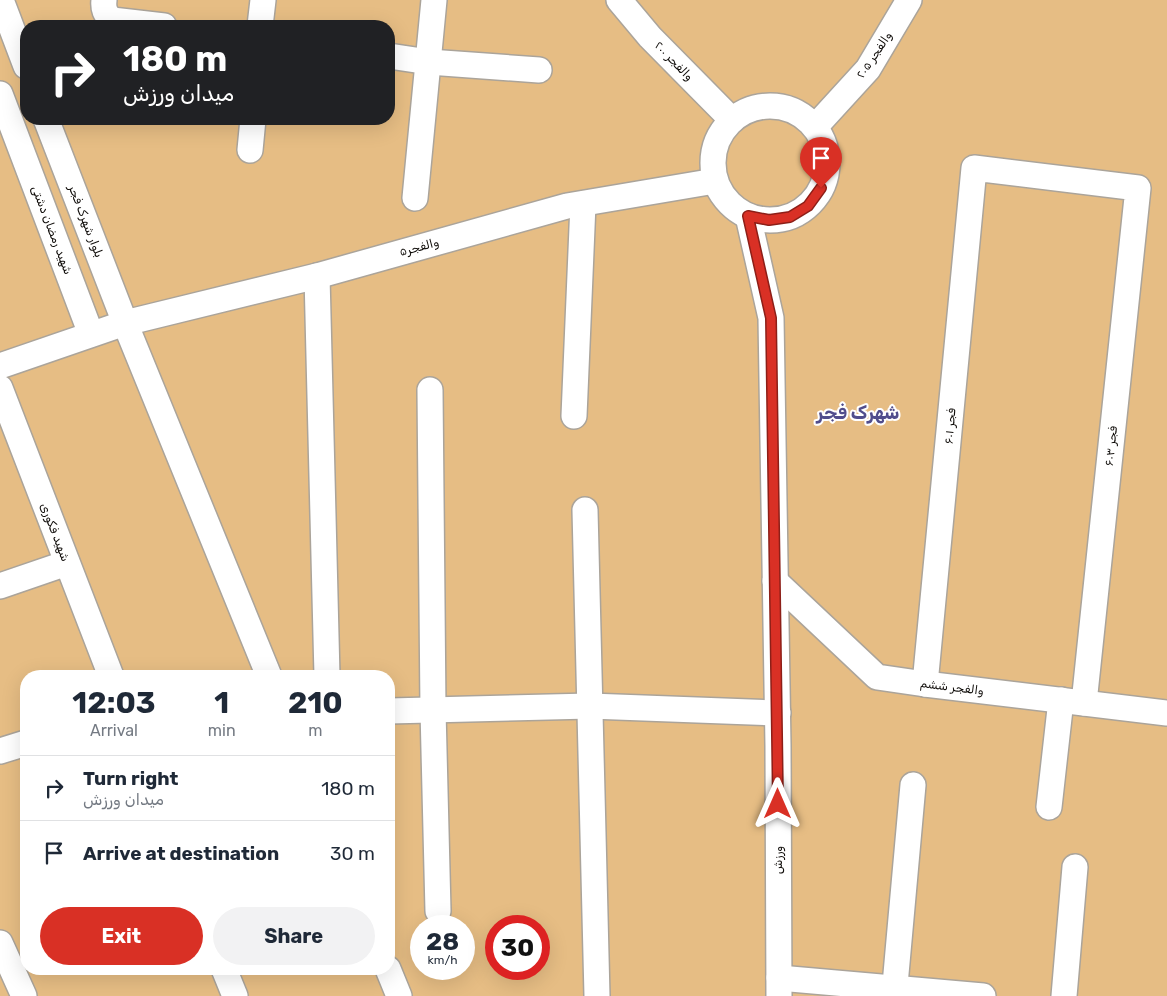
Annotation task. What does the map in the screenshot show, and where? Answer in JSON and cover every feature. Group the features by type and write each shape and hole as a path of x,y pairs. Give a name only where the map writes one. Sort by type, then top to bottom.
{"street":[{"path":"1,0 20,50"},
{"path":"104,0 103,6 106,15 112,20"},
{"path":"261,20 263,0"},
{"path":"415,198 434,0"},
{"name":"والفجر ۲۰۰","path":"619,0 650,37 732,120"},
{"name":"والفجر ۲۰۵","path":"815,127 868,68 909,0"},
{"path":"395,57 429,62 539,70"},
{"name":"شهید رمضان دشتی","path":"0,94 92,334"},
{"path":"760,106 775,106 790,109 804,117 815,127 824,146 827,168 821,188 808,206 790,217 769,220 748,216 737,210 720,192 715,181 712,159 718,137 732,120 760,106"},
{"name":"بلوار شهرک فجر","path":"48,125 125,323 267,670"},
{"path":"250,150 252,125"},
{"name":"فجر ۶۰۳","path":"974,168 1138,188 1072,702 1049,807"},
{"name":"فجر ۶۰۱","path":"925,684 974,168"},
{"name":"والفجر۵","path":"125,323 317,276 567,206 715,181"},
{"path":"574,416 583,204"},
{"name":"ورزش","path":"748,216 771,318 778,713 779,987"},
{"path":"317,276 327,670"},
{"path":"0,366 125,323"},
{"name":"شهید فکوری","path":"0,388 109,670"},
{"path":"430,390 433,710 438,911"},
{"path":"585,510 597,996"},
{"path":"0,586 67,563"},
{"name":"والفجر ششم","path":"775,580 877,677 1167,713"},
{"path":"395,712 590,706 778,713"},
{"path":"0,751 20,745"},
{"path":"895,992 913,785"},
{"path":"1064,996 1075,867"},
{"path":"11,950 24,996"},
{"path":"226,975 235,996"},
{"path":"390,975 399,996"},
{"path":"779,987 983,996"}],"shaded area":[{"path":"0,0 1167,0 1167,996 0,996"}],"district":[{"name":"شهرک فجر","path":"858,413"}],"route":[{"path":"778,804 771,318 748,216 769,220 790,217 808,206 821,188"}]}
